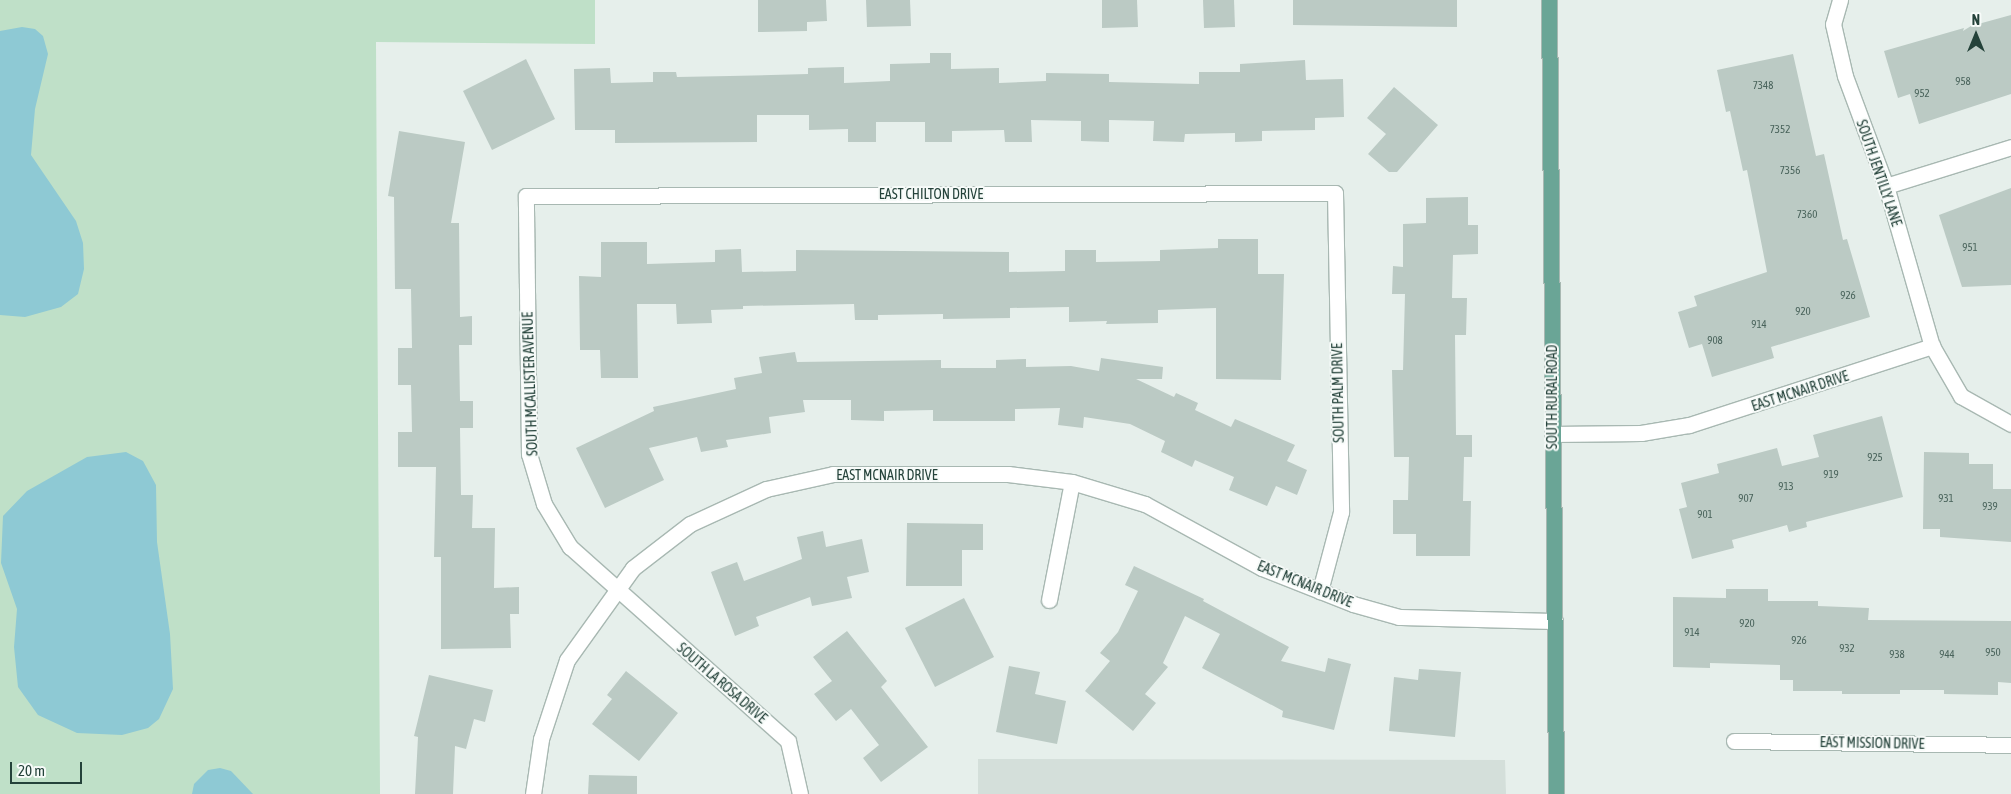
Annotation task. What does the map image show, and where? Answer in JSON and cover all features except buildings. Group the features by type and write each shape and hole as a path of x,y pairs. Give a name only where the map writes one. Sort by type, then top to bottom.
{"main road":[{"name":"SOUTH RURAL ROAD","path":"1550,0 1556,794"}],"street":[{"name":"SOUTH JENTILLY LANE","path":"1840,0 1833,24 1845,76 1886,186 1932,346"},
{"path":"1886,186 2011,147"},
{"name":"EAST CHILTON DRIVE","path":"526,196 1335,193"},
{"name":"SOUTH PALM DRIVE","path":"1320,591 1340,512 1335,193"},
{"name":"SOUTH MCALLISTER AVENUE","path":"526,196 529,454 544,504 570,547 615,589"},
{"name":"EAST MCNAIR DRIVE","path":"1552,434 1642,433 1689,424 1932,346"},
{"path":"1932,346 1962,396 2011,424"},
{"name":"EAST MCNAIR DRIVE","path":"615,589 632,568 690,524 766,489 833,474 1008,474 1072,482 1145,504 1262,568 1320,591 1399,617 1555,621"},
{"path":"1049,600 1072,482"},
{"path":"533,794 541,739 567,660 615,589"},
{"name":"SOUTH LA ROSA DRIVE","path":"615,589 788,741 800,794"},
{"name":"EAST MISSION DRIVE","path":"1734,741 2011,745"}],"shaded area":[{"path":"978,759 1505,760 1506,794 978,794"}],"green space":[{"path":"0,0 595,0 595,44 376,42 380,794 0,794"}],"water":[{"path":"22,27 35,29 43,36 48,54 35,109 31,155 76,221 83,243 84,269 78,294 61,307 25,317 0,315 0,31"},
{"path":"126,452 143,461 156,485 157,542 170,634 173,689 159,719 148,728 122,735 77,733 38,715 18,687 14,647 17,609 1,563 3,516 27,491 87,457"},
{"path":"220,768 231,771 253,794 192,794 194,784 208,770"}]}
